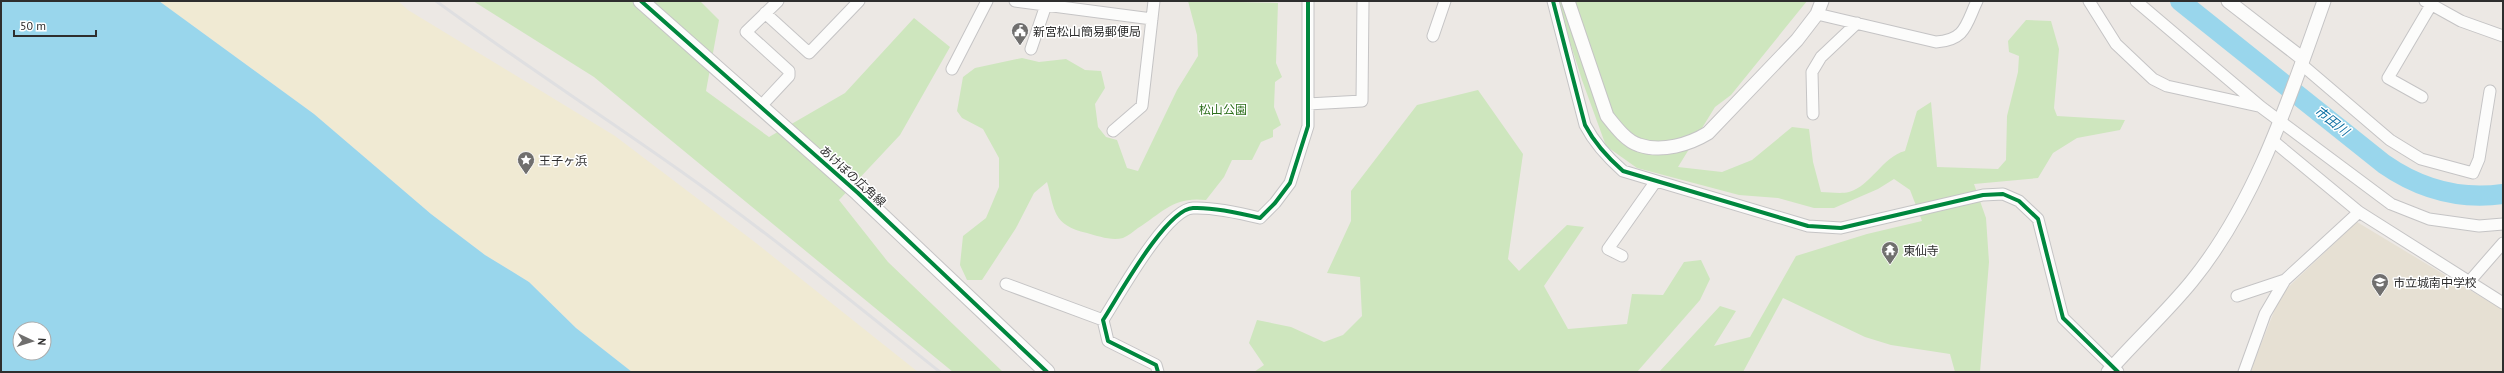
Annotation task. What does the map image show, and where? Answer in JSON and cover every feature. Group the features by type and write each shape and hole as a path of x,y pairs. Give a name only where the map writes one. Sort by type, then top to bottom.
{"main road":[{"name":"あけぼの広角線","path":"641,1 858,193 1047,372"}],"street":[{"path":"761,106 789,76 789,71 784,64 746,32 778,1"},
{"path":"765,13 809,53 859,1"},
{"path":"952,69 987,1"},
{"path":"1016,1 1152,19"},
{"path":"1114,131 1142,106 1154,1"},
{"path":"1158,372 1156,365 1108,341 1103,320 1159,234 1175,217 1192,208 1260,218 1275,203 1290,183 1308,126 1308,1"},
{"path":"1308,104 1362,101 1363,1"},
{"path":"1433,36 1445,1"},
{"path":"1553,1 1585,125 1594,142 1606,156 1623,171 1808,226 1823,228 1841,228 1962,198 2004,194 2019,201 2038,219 2063,318 2113,370 2192,281 2216,246 2256,178 2280,121 2324,1"},
{"path":"1568,1 1607,116 1620,131 1639,145 1653,147 1690,144 1708,133 1797,40 1817,14 1822,1"},
{"path":"1817,14 1936,42 1949,41 1959,36 1967,26 1978,1"},
{"path":"2089,1 2116,44 2153,79 2167,86 2261,107"},
{"path":"2136,1 2261,107 2391,204 2429,219 2479,226 2503,224"},
{"path":"2228,1 2302,61 2396,144 2420,159 2473,173 2479,159 2490,91"},
{"path":"2422,97 2388,78 2428,3 2461,21 2503,36"},
{"path":"1031,49 1046,5"},
{"path":"1813,114 1812,72 1821,57 1857,23"},
{"path":"2272,140 2359,212 2469,282 2502,301"},
{"path":"1622,256 1608,249 1656,181"},
{"path":"2244,372 2265,314 2285,280 2359,212"},
{"path":"2469,282 2503,243"},
{"path":"2237,296 2285,280"},
{"path":"1006,284 1103,320"}],"shaded area":[{"name":"市立城南中学校","path":"2357,222 2503,310 2503,372 2250,372 2281,294"}],"green space":[{"path":"473,1 700,1 719,20 706,91 769,137 845,93 914,18 950,47 900,135 839,200 888,262 1003,372 953,372 594,77"},
{"name":"松山公園","path":"1188,1 1278,3 1276,63 1282,77 1275,82 1274,107 1281,125 1273,130 1273,137 1261,142 1252,160 1232,160 1224,177 1206,200 1185,200 1169,206 1129,235 1118,239 1105,238 1067,226 1057,215 1047,182 1034,193 1016,228 982,280 967,280 960,265 963,236 986,218 999,187 999,158 983,129 962,118 957,111 963,77 975,68 1022,58 1039,62 1066,59 1085,70 1101,71 1105,88 1095,104 1098,127 1106,137 1117,140 1127,168 1138,171 1177,90 1198,56 1197,35"},
{"path":"1557,1 1807,1 1731,95 1715,107 1678,167 1722,172 1752,160 1792,127 1809,129 1813,162 1821,192 1846,193 1857,188 1871,178 1890,159 1905,151 1917,111 1931,102 1937,167 1998,169 2006,160 2007,116 2018,72 2019,56 2009,52 2008,41 2026,20 2051,21 2059,49 2054,108 2057,116 2125,120 2120,130 2077,138 2053,153 2038,178 1974,184 1986,218 1989,262 1980,372 1955,372 1950,354 1891,345 1865,337 1783,298 1743,372 1659,372 1720,306 1736,311 1714,346 1750,337 1796,256 1867,234 1922,221 1910,190 1894,179 1878,189 1834,208 1814,208 1778,198 1739,195 1637,168 1606,146 1582,80"},
{"path":"1478,90 1523,154 1508,259 1519,271 1567,225 1584,227 1544,286 1568,329 1627,324 1632,294 1663,295 1684,262 1701,260 1710,279 1700,300 1637,372 1254,372 1264,365 1249,343 1257,320 1291,327 1324,342 1343,335 1362,316 1360,277 1327,273 1351,221 1351,191 1417,105"}],"sand":[{"name":"王子ヶ浜","path":"159,1 398,1 408,10 615,136 756,243 918,372 632,372 576,328 529,282 485,255 431,214 314,114"}],"water":[{"path":"1,1 159,1 314,114 431,214 485,255 529,282 576,328 632,372 1,372"}],"waterway":[{"name":"市田川","path":"2180,1 2384,164 2398,173 2441,191 2471,195 2503,194"}],"railway":[{"path":"436,1 651,150 748,220 940,372"}],"cycle path":[{"path":"641,1 858,193 1047,372"},
{"path":"1158,372 1156,365 1108,341 1103,320 1131,275 1157,238 1182,212 1193,208 1210,208 1260,218 1275,203 1290,183 1308,126 1308,1"},
{"path":"1553,1 1585,125 1602,150 1623,171 1808,226 1841,228 1983,195 2003,194 2019,201 2038,219 2063,318 2118,372"}],"place":[{"name":"新宮松山簡易郵便局","path":"1020,46"},
{"name":"王子ヶ浜","path":"526,175"},
{"name":"東仙寺","path":"1890,265"},
{"name":"市立城南中学校","path":"2380,297"}]}
